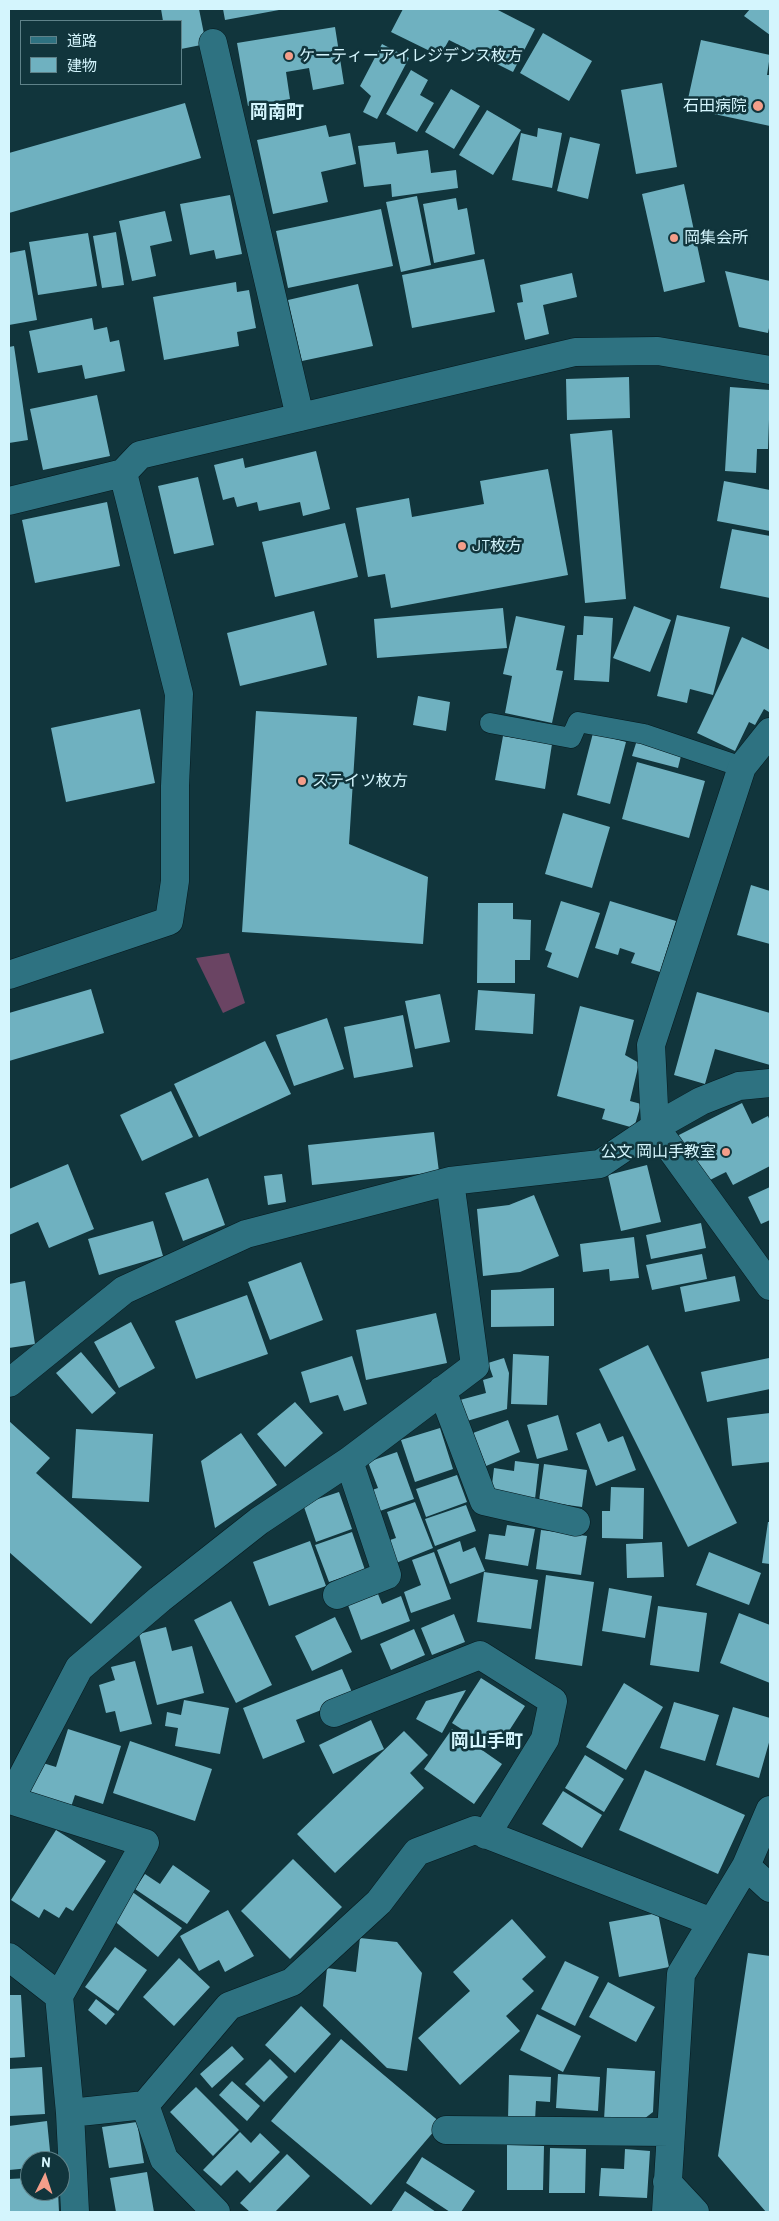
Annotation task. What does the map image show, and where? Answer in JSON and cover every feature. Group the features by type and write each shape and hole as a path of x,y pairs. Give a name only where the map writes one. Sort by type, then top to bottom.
{"street":[{"path":"213,43 300,417"},
{"path":"9,501 123,473 140,454 574,352 658,351 770,370"},
{"path":"9,975 169,921 175,881 175,786 178,694 123,473"},
{"path":"770,732 742,768 651,1045 655,1127 770,1286"},
{"path":"9,1383 124,1290 246,1234 450,1181 600,1164 655,1127 701,1101 739,1086 770,1083"},
{"path":"76,2212 70,2113 59,1996 145,1843 10,1800 79,1668 160,1599 259,1521 349,1461 475,1366 450,1181"},
{"path":"442,1390 484,1500 576,1522"},
{"path":"337,1595 386,1575 349,1461"},
{"path":"334,1713 480,1656 553,1702 546,1739 486,1834"},
{"path":"666,2212 681,1974 746,1866 770,1810"},
{"path":"70,2113 145,2105 229,2006 292,1982 379,1902 417,1852 475,1830 712,1922"},
{"path":"746,1866 770,1888"},
{"path":"9,1957 59,1996"},
{"path":"145,2105 164,2159 216,2212"},
{"path":"446,2130 670,2132"},
{"path":"667,2182 695,2212"}],"lane":[{"path":"490,723 571,738 578,722 644,734 742,768"}],"shaded area":[{"path":"229,953 245,1003 223,1013 196,958"}],"building":[{"path":"161,9 199,9 206,44 182,49 182,20 163,20"},
{"path":"223,9 279,9 279,10 225,20"},
{"path":"403,9 496,9 535,29 513,72 449,40 440,56 391,32"},
{"path":"750,9 770,9 770,35 744,16"},
{"name":"ケーティーアイレジデンス枚方","path":"335,27 344,84 313,90 309,68 286,72 290,99 248,106 237,43"},
{"path":"543,33 592,61 569,101 520,73"},
{"path":"701,40 770,55 767,75 770,75 770,126 686,108"},
{"path":"382,44 409,58 377,119 363,112 371,96 360,86"},
{"path":"411,70 428,80 420,95 434,103 417,132 386,114"},
{"path":"662,83 677,167 636,174 621,90"},
{"path":"451,89 480,106 454,149 425,132"},
{"path":"185,103 201,158 9,213 9,153"},
{"path":"487,110 521,130 493,175 459,155"},
{"path":"326,125 329,137 350,133 356,164 321,172 328,202 273,214 257,140"},
{"path":"538,128 562,133 552,188 512,180 521,133 537,137"},
{"path":"570,137 600,144 588,199 557,191"},
{"path":"395,142 397,154 428,150 431,173 456,170 458,188 392,197 391,184 364,187 358,146"},
{"name":"岡集会所","path":"684,184 705,282 664,292 642,194"},
{"path":"230,195 242,254 216,259 214,250 190,255 180,204"},
{"path":"417,196 431,265 401,272 386,202"},
{"path":"456,198 458,210 467,208 475,254 434,263 423,204"},
{"path":"381,209 393,266 288,288 276,231"},
{"path":"165,211 172,241 150,246 156,276 132,281 119,221"},
{"path":"116,232 124,285 102,288 93,236"},
{"path":"88,233 97,286 38,295 29,242"},
{"path":"25,250 37,320 9,325 9,253"},
{"path":"484,259 495,312 412,328 402,275"},
{"path":"725,271 770,281 770,323 768,333 739,327"},
{"path":"572,273 577,297 543,305 549,334 525,340 517,303 523,302 520,285"},
{"path":"236,282 237,292 249,290 256,328 237,332 239,346 164,360 153,297"},
{"path":"358,284 373,346 302,361 288,300"},
{"path":"92,318 94,330 107,327 110,342 119,340 125,371 85,379 82,365 38,373 29,331"},
{"path":"14,346 28,440 9,443 9,347"},
{"path":"629,377 630,418 567,420 566,379"},
{"path":"730,387 770,390 768,449 757,449 756,473 725,471"},
{"path":"97,395 110,456 43,470 30,409"},
{"path":"612,430 626,599 585,603 570,434"},
{"path":"316,451 330,509 303,516 300,502 259,511 257,502 237,507 234,497 223,500 214,465 243,458 245,468"},
{"name":"JT枚方","path":"548,469 568,575 391,608 385,574 368,577 356,508 409,498 412,517 484,504 480,481"},
{"path":"198,477 214,545 174,554 158,486"},
{"path":"724,481 770,490 770,531 717,521"},
{"path":"107,502 120,566 35,583 22,520"},
{"path":"345,523 358,577 275,597 262,542"},
{"path":"732,529 770,536 770,598 720,588"},
{"path":"634,606 671,620 650,672 613,658"},
{"path":"503,608 507,648 377,658 374,619"},
{"path":"314,611 327,665 240,686 227,633"},
{"path":"677,615 730,627 713,695 690,689 687,703 657,696"},
{"path":"516,616 565,626 556,670 563,671 552,723 505,713 512,676 503,674"},
{"path":"584,616 613,618 609,682 574,680 577,635 583,635"},
{"path":"742,637 770,650 770,710 769,712 764,709 755,725 749,722 735,751 697,733"},
{"path":"418,696 450,702 446,731 413,725"},
{"path":"140,709 155,783 66,802 51,728"},
{"name":"ステイツ枚方","path":"256,711 357,717 349,844 428,877 423,944 242,932"},
{"path":"593,733 626,742 610,804 577,795"},
{"path":"503,736 552,744 545,789 495,780"},
{"path":"637,740 682,752 678,768 632,756"},
{"path":"637,762 705,781 689,838 622,819"},
{"path":"563,813 610,827 592,888 545,874"},
{"path":"751,885 770,891 770,944 737,935"},
{"path":"561,901 600,913 578,978 547,967 552,953 545,950"},
{"path":"610,901 676,921 660,972 631,963 635,953 620,948 618,955 595,948"},
{"path":"478,903 513,903 513,919 531,920 530,960 515,960 515,983 477,983"},
{"path":"91,989 104,1033 9,1061 9,1013"},
{"path":"478,990 535,994 533,1034 475,1030"},
{"path":"697,992 770,1013 770,1065 715,1049 705,1084 674,1075"},
{"path":"440,994 450,1042 415,1049 405,1001"},
{"path":"580,1006 634,1020 625,1055 639,1063 630,1101 641,1104 634,1128 602,1119 605,1109 557,1096"},
{"path":"403,1015 413,1067 354,1078 344,1027"},
{"path":"327,1018 344,1069 294,1086 276,1035"},
{"path":"265,1041 291,1094 199,1137 174,1084"},
{"path":"171,1091 193,1137 142,1161 120,1115"},
{"name":"公文 岡山手教室","path":"742,1103 752,1124 768,1116 770,1121 770,1166 733,1185 726,1172 700,1185 675,1137"},
{"path":"434,1132 439,1172 312,1185 308,1145"},
{"path":"68,1164 94,1229 49,1248 38,1222 9,1235 9,1189"},
{"path":"647,1165 661,1222 621,1231 608,1175"},
{"path":"282,1174 286,1202 268,1205 264,1176"},
{"path":"208,1178 225,1225 183,1241 165,1193"},
{"path":"770,1187 770,1220 761,1224 748,1197"},
{"path":"534,1195 559,1256 520,1272 483,1276 477,1209 509,1205"},
{"path":"153,1221 163,1256 99,1275 88,1239"},
{"path":"701,1223 706,1248 651,1259 646,1235"},
{"path":"634,1237 639,1278 610,1281 609,1269 583,1272 580,1244"},
{"path":"702,1254 707,1279 652,1290 646,1265"},
{"path":"301,1262 323,1320 270,1340 248,1282"},
{"path":"735,1276 740,1301 685,1312 680,1287"},
{"path":"25,1281 35,1344 9,1348 9,1284"},
{"path":"554,1288 554,1326 491,1327 491,1290"},
{"path":"247,1295 268,1354 196,1379 175,1321"},
{"path":"436,1313 447,1363 366,1380 356,1330"},
{"path":"131,1322 155,1368 119,1388 94,1342"},
{"path":"648,1345 737,1523 688,1547 599,1369"},
{"path":"81,1352 116,1393 92,1414 56,1373"},
{"path":"513,1354 549,1356 547,1405 511,1404"},
{"path":"352,1356 367,1404 344,1411 338,1395 310,1403 301,1372"},
{"path":"504,1358 509,1373 507,1409 467,1421 460,1400 486,1393 483,1380 493,1377 488,1363"},
{"path":"769,1358 770,1389 707,1402 701,1372"},
{"path":"295,1402 323,1433 285,1467 257,1434"},
{"path":"770,1413 770,1462 732,1466 727,1418"},
{"path":"558,1415 568,1450 537,1459 527,1425"},
{"path":"508,1420 520,1452 486,1466 473,1433"},
{"path":"9,1421 50,1458 36,1473 142,1567 91,1624 9,1552"},
{"path":"600,1423 608,1442 623,1436 636,1470 596,1486 576,1433"},
{"path":"440,1428 453,1469 415,1482 401,1440"},
{"path":"76,1429 153,1434 149,1502 72,1498"},
{"path":"241,1433 277,1485 215,1528 201,1461"},
{"path":"397,1452 414,1499 377,1512 369,1491 378,1488 368,1462"},
{"path":"515,1461 539,1464 535,1499 491,1493 494,1468 514,1471"},
{"path":"544,1464 587,1470 582,1507 539,1501"},
{"path":"457,1475 467,1502 426,1517 416,1489"},
{"path":"611,1487 644,1488 643,1539 602,1538 602,1511 610,1511"},
{"path":"339,1492 352,1529 316,1542 303,1504"},
{"path":"415,1502 433,1548 396,1563 387,1541 396,1538 387,1512"},
{"path":"466,1505 476,1531 435,1546 425,1519"},
{"path":"768,1522 770,1522 770,1564 762,1563"},
{"path":"507,1525 535,1529 528,1566 485,1559 489,1534 505,1536"},
{"path":"541,1530 587,1536 581,1575 536,1569"},
{"path":"352,1532 365,1570 329,1582 315,1545"},
{"path":"310,1541 326,1586 269,1606 253,1562"},
{"path":"460,1541 463,1552 475,1547 485,1571 450,1584 437,1550"},
{"path":"662,1542 664,1577 627,1578 626,1544"},
{"path":"434,1552 451,1599 411,1613 404,1592 421,1585 412,1560"},
{"path":"709,1552 761,1573 749,1605 696,1585"},
{"path":"484,1572 538,1580 531,1629 477,1622"},
{"path":"546,1575 594,1582 582,1666 535,1659"},
{"path":"609,1588 652,1596 645,1638 602,1631"},
{"path":"378,1594 382,1604 401,1596 410,1621 361,1640 348,1605"},
{"path":"231,1601 272,1685 236,1703 194,1620"},
{"path":"658,1606 707,1613 699,1672 650,1665"},
{"path":"739,1613 770,1625 770,1683 720,1663"},
{"path":"454,1614 465,1642 432,1655 421,1628"},
{"path":"335,1617 352,1652 312,1671 295,1636"},
{"path":"166,1627 172,1651 192,1646 204,1693 157,1705 139,1634"},
{"path":"414,1629 425,1655 391,1670 380,1644"},
{"path":"135,1661 152,1724 120,1732 115,1711 106,1713 99,1685 115,1680 111,1667"},
{"path":"342,1669 354,1697 296,1720 305,1742 263,1759 243,1708"},
{"path":"481,1678 525,1706 496,1751 452,1723"},
{"path":"624,1683 663,1707 626,1770 586,1747"},
{"path":"466,1690 442,1733 416,1719 426,1701"},
{"path":"184,1700 229,1708 220,1754 175,1746 178,1728 165,1726 167,1712 181,1715"},
{"path":"674,1702 719,1715 705,1761 660,1748"},
{"path":"733,1707 770,1718 770,1739 759,1778 716,1765"},
{"path":"371,1720 384,1749 333,1774 319,1745"},
{"path":"68,1729 121,1746 103,1804 75,1795 70,1810 22,1795 33,1760 56,1767"},
{"path":"452,1729 502,1764 474,1804 424,1769"},
{"path":"404,1731 428,1755 410,1773 424,1788 335,1873 297,1834"},
{"path":"130,1741 212,1769 195,1821 113,1793"},
{"path":"585,1755 624,1779 604,1812 565,1788"},
{"path":"645,1770 745,1815 718,1874 619,1830"},
{"path":"563,1791 602,1815 582,1848 542,1824"},
{"path":"56,1830 106,1861 73,1911 66,1907 59,1918 44,1909 39,1918 11,1900"},
{"path":"293,1859 342,1907 290,1959 241,1911"},
{"path":"173,1865 210,1891 187,1924 135,1889 145,1874 160,1884"},
{"path":"131,1891 182,1928 158,1957 112,1919"},
{"path":"228,1910 254,1956 225,1972 219,1960 199,1971 180,1936"},
{"path":"658,1913 669,1967 619,1977 609,1922"},
{"path":"512,1919 546,1957 522,1979 534,1991 506,2016 520,2031 460,2085 418,2038 470,1991 453,1972"},
{"path":"360,1938 397,1942 422,1973 407,2071 387,2068 323,2006 327,1968 356,1972"},
{"path":"115,1947 147,1970 118,2011 85,1987"},
{"path":"748,1953 770,1956 770,2212 766,2212 718,2156"},
{"path":"179,1958 210,1987 174,2026 143,1997"},
{"path":"565,1961 599,1977 575,2026 541,2009"},
{"path":"608,1982 655,2007 636,2042 589,2017"},
{"path":"9,1995 21,1995 25,2057 9,2058"},
{"path":"96,1999 115,2014 106,2025 88,2010"},
{"path":"301,2006 331,2034 295,2073 265,2045"},
{"path":"537,2014 581,2036 563,2072 520,2050"},
{"path":"341,2039 441,2123 371,2205 271,2121"},
{"path":"232,2046 244,2059 212,2088 200,2074"},
{"path":"270,2059 288,2077 264,2102 245,2084"},
{"path":"42,2067 45,2114 9,2116 9,2069"},
{"path":"607,2068 655,2071 653,2112 640,2122 604,2120"},
{"path":"558,2074 600,2077 598,2111 556,2108"},
{"path":"509,2075 551,2077 550,2102 536,2101 535,2121 508,2120"},
{"path":"232,2081 260,2106 247,2121 219,2095"},
{"path":"196,2087 239,2130 213,2156 170,2112"},
{"path":"47,2121 50,2151 20,2151 20,2169 9,2170 9,2126"},
{"path":"137,2122 144,2163 109,2168 102,2127"},
{"path":"240,2132 251,2143 260,2133 280,2152 250,2183 237,2170 221,2186 203,2170"},
{"path":"507,2145 544,2146 543,2190 507,2190"},
{"path":"550,2148 586,2149 585,2193 549,2193"},
{"path":"625,2149 650,2151 647,2198 599,2196 601,2168 624,2169"},
{"path":"287,2154 310,2176 275,2212 250,2212 240,2203"},
{"path":"422,2157 475,2191 461,2212 450,2212 406,2183"},
{"path":"147,2172 154,2212 116,2212 110,2178"},
{"path":"20,2178 20,2201 58,2201 59,2212 9,2212 9,2179"},
{"path":"405,2191 436,2212 391,2212"}],"place":[{"name":"ケーティーアイレジデンス枚方","path":"289,56"},
{"name":"石田病院","path":"758,106"},
{"name":"岡集会所","path":"674,238"},
{"name":"JT枚方","path":"462,546"},
{"name":"ステイツ枚方","path":"302,781"},
{"name":"公文 岡山手教室","path":"726,1152"}],"district":[{"name":"岡南町","path":"277,112"},
{"name":"岡山手町","path":"487,1741"}]}
